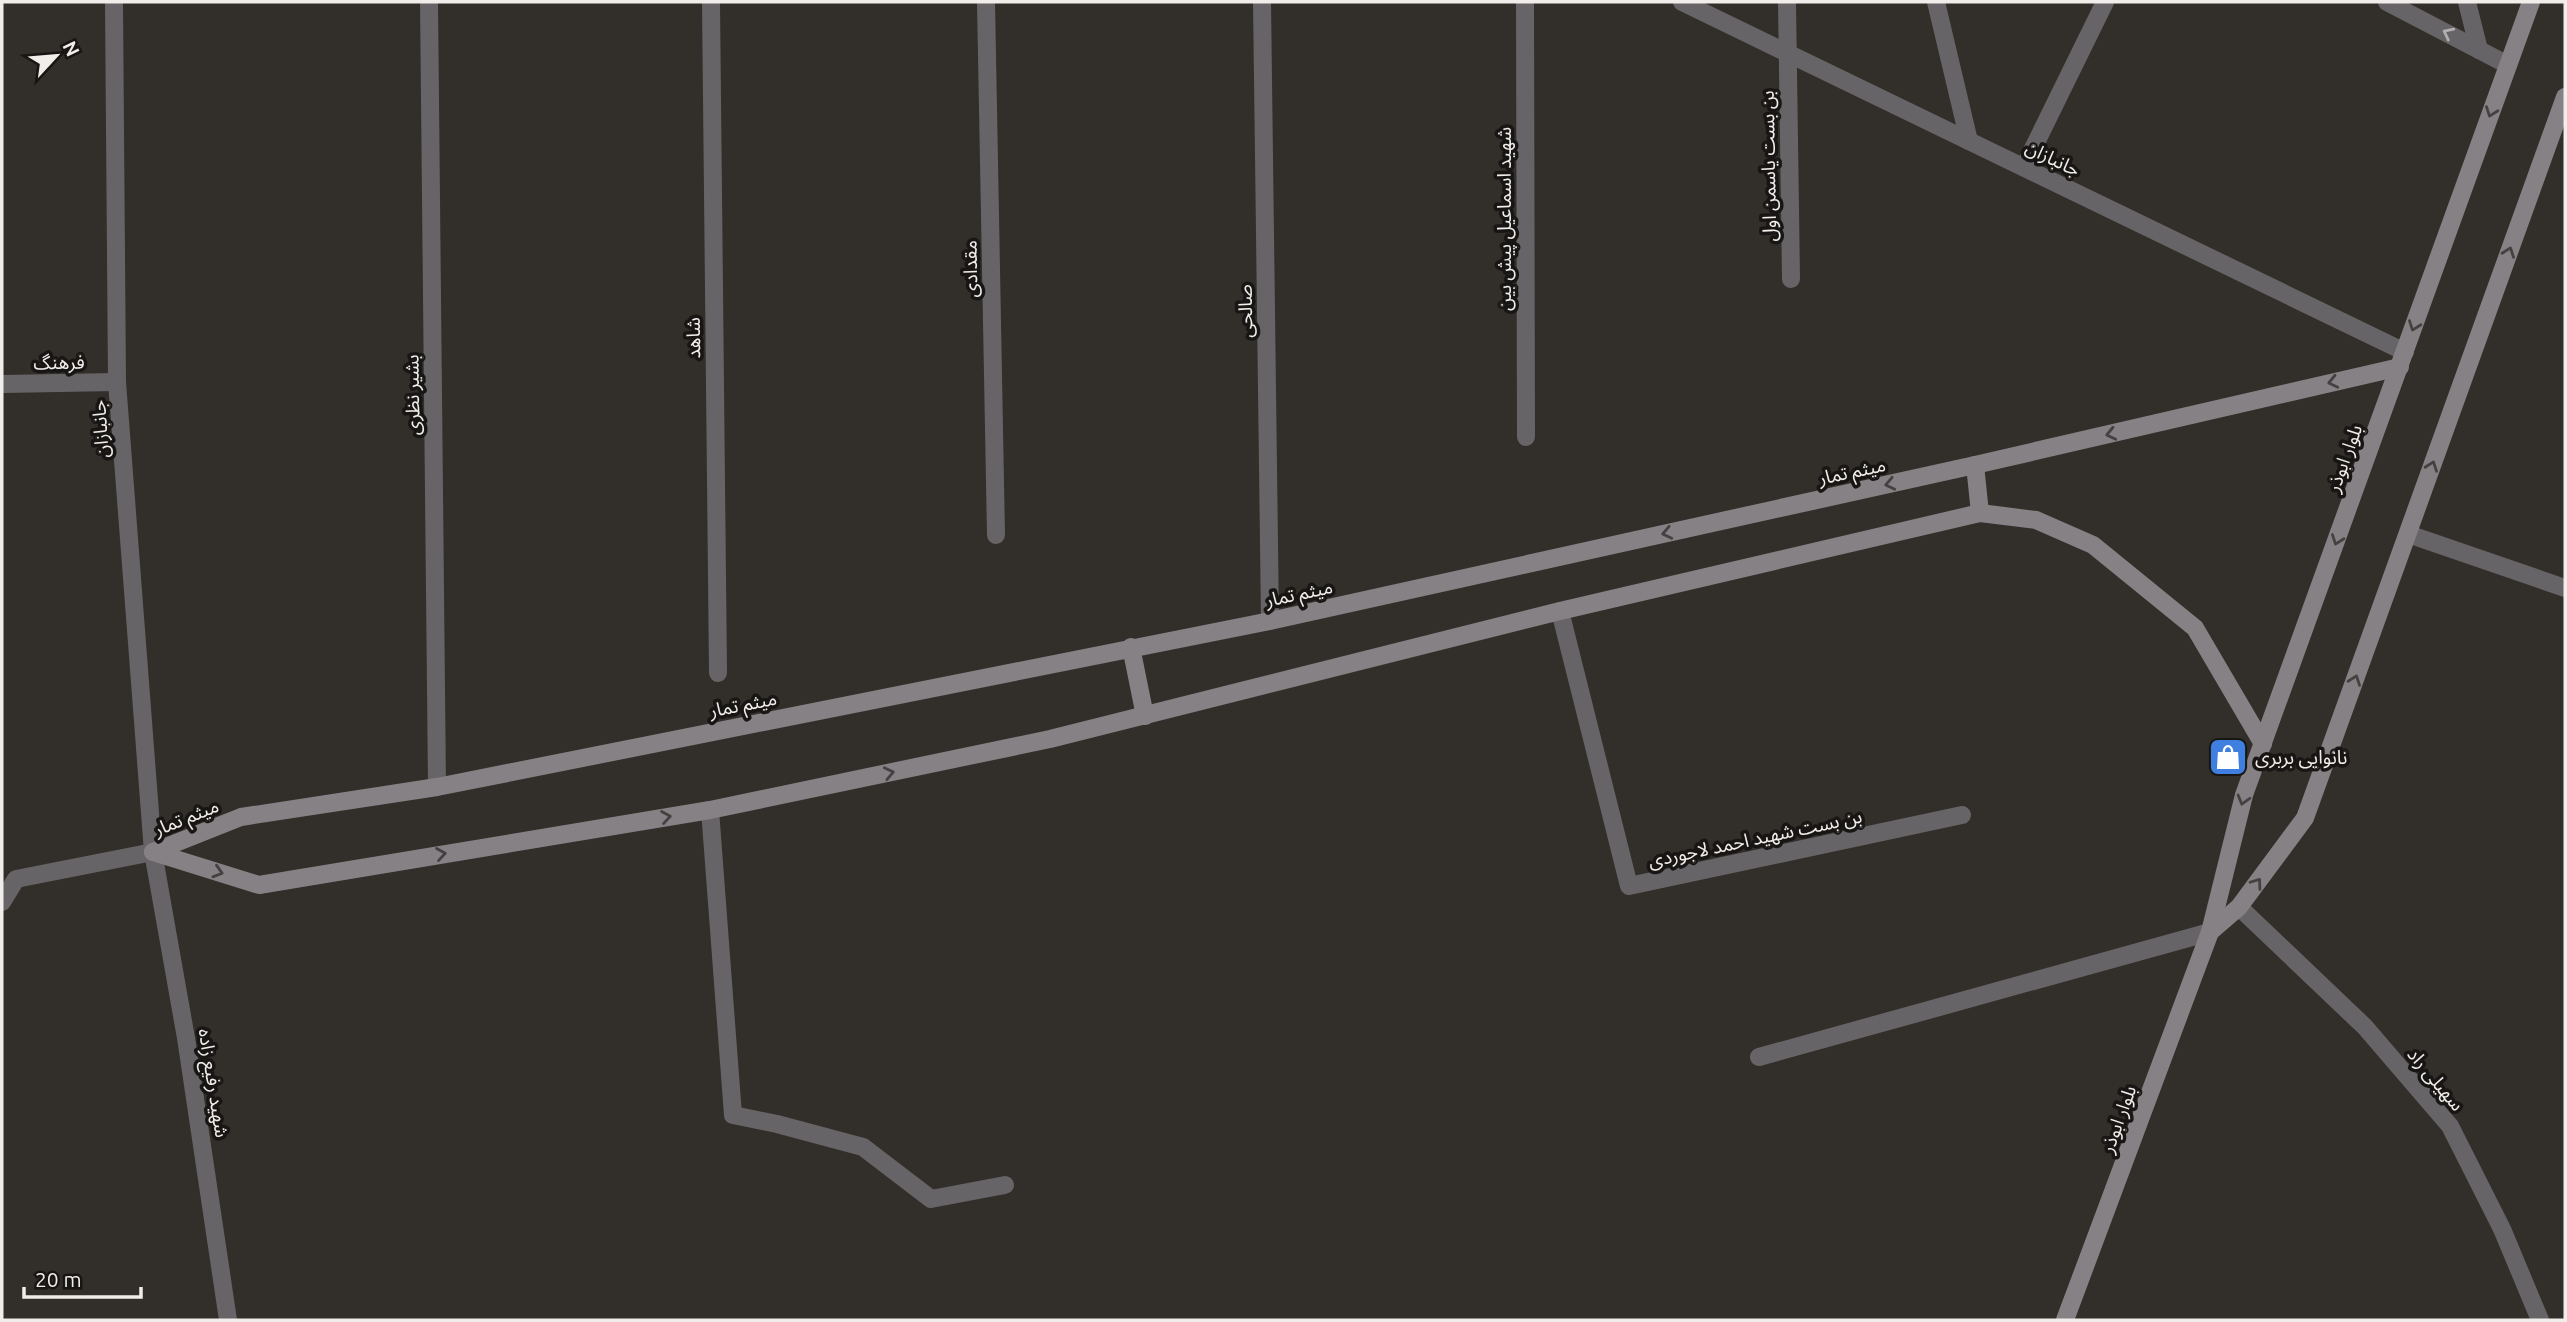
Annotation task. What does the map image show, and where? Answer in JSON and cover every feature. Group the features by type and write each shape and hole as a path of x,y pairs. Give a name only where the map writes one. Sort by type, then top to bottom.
{"street":[{"name":"جانبازان","path":"114,2 117,382 153,852"},
{"name":"بشیر نظری","path":"429,2 437,787"},
{"name":"شاهد","path":"711,2 718,673"},
{"name":"مقدادی","path":"986,2 996,535"},
{"name":"صالحی","path":"1262,2 1270,621"},
{"name":"شهید اسماعیل پیش بین","path":"1525,2 1526,437"},
{"name":"جانبازان","path":"1682,2 2024,167 2402,359"},
{"name":"بن بست یاسمن اول","path":"1787,2 1791,279"},
{"path":"1936,2 1969,141"},
{"path":"2024,167 2105,2"},
{"path":"2386,2 2508,65"},
{"path":"2467,2 2479,50"},
{"name":"بلوار ابوذر","path":"2065,1320 2210,932 2244,795 2531,2"},
{"name":"بلوار ابوذر","path":"2210,932 2239,907 2305,818 2565,97"},
{"name":"میثم تمار","path":"153,852 241,817 437,787 1270,621 1975,465 2402,359"},
{"name":"فرهنگ","path":"2,384 117,382"},
{"path":"1975,465 1980,513"},
{"name":"میثم تمار","path":"153,852 259,885 710,810 1051,740 1560,611 1980,513 2036,520 2093,545 2195,628 2263,744"},
{"path":"2407,534 2565,588"},
{"name":"بن بست شهید احمد لاجوردی","path":"1560,611 1629,886 1962,815"},
{"path":"1131,647 1145,716"},
{"path":"710,810 733,1115 863,1147 931,1199 1004,1185"},
{"path":"2,902 9,880 153,852"},
{"name":"شهید رفیع زاده","path":"153,852 186,1038 228,1320"},
{"name":"سهیلی راد","path":"2239,907 2365,1027 2450,1126 2502,1229 2540,1320"},
{"path":"1759,1057 2210,932"}],"place":[{"name":"نانوایی بربری","path":"2228,757"}]}
